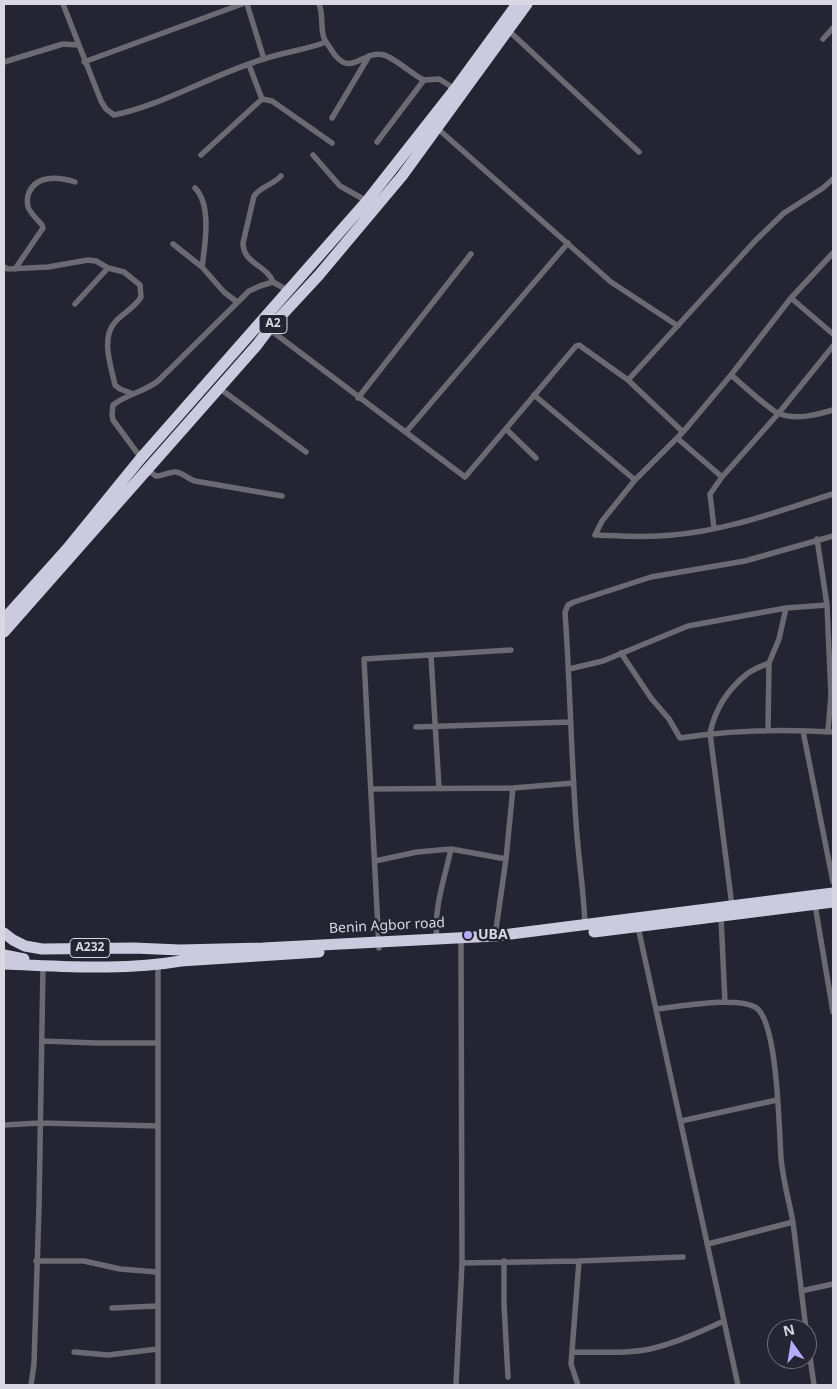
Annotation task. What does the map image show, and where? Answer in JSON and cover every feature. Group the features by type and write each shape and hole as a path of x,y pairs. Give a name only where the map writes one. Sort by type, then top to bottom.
{"highway":[{"name":"A2","path":"4,618 78,536 141,458 367,201 455,89 517,4"},
{"name":"A2","path":"4,632 64,566 268,329 319,275 375,209 402,176 527,4"},
{"name":"Benin Agbor road","path":"379,945 437,939 496,936 585,926 833,893"},
{"name":"Benin Agbor road","path":"4,932 13,940 25,946 42,949 134,948 180,956 379,945 513,941 638,928 833,902"},
{"path":"4,949 38,960"},
{"path":"4,955 38,960 138,954 180,956"},
{"name":"Benin Agbor road","path":"4,964 38,960 158,965 180,956"}],"street":[{"path":"63,4 84,62 101,101 109,113 114,115 159,101 264,59 303,50 326,42"},
{"path":"84,62 242,4"},
{"path":"247,4 264,59"},
{"path":"319,4 322,11 326,42 338,60 344,64 350,64 369,56 384,55 424,80 440,79 455,89"},
{"path":"823,39 833,28"},
{"path":"509,31 639,152"},
{"path":"4,62 63,44 78,45"},
{"path":"332,118 369,56"},
{"path":"249,65 262,99"},
{"path":"377,142 424,80"},
{"path":"262,99 272,101 332,142"},
{"path":"201,155 262,99"},
{"path":"437,128 611,282 678,326"},
{"path":"313,155 340,186 367,201"},
{"path":"281,176 275,183 257,192 254,196 243,248 247,256 268,274 273,282 289,291"},
{"path":"15,269 43,228 28,207 27,200 30,191 43,180 50,178 63,178 75,182"},
{"path":"628,380 784,213 823,188 833,179"},
{"path":"195,188 201,194 203,200 206,224 202,267"},
{"path":"406,432 568,243"},
{"path":"173,244 202,267 224,292 237,302"},
{"path":"358,398 471,254"},
{"path":"832,258 791,298 731,375 683,432 635,480 602,521 595,535 673,535 714,528 833,494"},
{"path":"4,267 15,269 88,260 96,261 108,268 124,272 133,278 140,285 142,293 138,301 114,323 110,331 108,343 115,385 131,393"},
{"path":"75,304 108,268"},
{"path":"141,458 113,420 113,405 131,393 149,388 158,382 249,291 273,282"},
{"path":"791,298 833,334"},
{"path":"268,329 465,477 576,346 579,345 628,380 683,432"},
{"path":"714,528 710,494 722,476 778,414 833,346"},
{"path":"731,375 778,414 794,417 814,416 833,410"},
{"path":"219,388 306,452"},
{"path":"534,395 635,480"},
{"path":"506,429 536,458"},
{"path":"677,438 722,476"},
{"path":"146,470 156,476 175,472 183,474 195,482 282,496"},
{"path":"585,926 570,722 565,612 568,605 652,577 745,561 833,536"},
{"path":"621,653 651,698 669,719 680,738 710,733 768,730 831,732 828,605 817,540"},
{"path":"569,669 603,661 688,626 786,608 828,605"},
{"path":"768,730 769,663 779,639 786,608"},
{"path":"379,945 364,660 511,650"},
{"path":"431,656 439,788"},
{"path":"732,907 710,733 714,716 726,695 748,673 769,663"},
{"path":"416,727 570,722"},
{"path":"803,731 833,882"},
{"path":"372,788 513,788 574,783"},
{"path":"496,936 513,788"},
{"path":"375,861 417,852 451,850 506,859"},
{"path":"437,939 436,929 440,900 451,850"},
{"path":"816,905 833,1012"},
{"path":"721,917 725,1002"},
{"path":"638,928 682,1121 738,1385"},
{"path":"456,1385 462,1263 461,944"},
{"path":"31,1385 34,1364 42,1041 38,960"},
{"path":"158,965 158,1385"},
{"path":"656,1009 725,1002 756,1007 762,1014 773,1048 782,1160 793,1222 805,1319"},
{"path":"42,1041 97,1044 158,1043"},
{"path":"682,1121 777,1100"},
{"path":"4,1124 158,1126"},
{"path":"708,1244 793,1222"},
{"path":"462,1263 683,1257"},
{"path":"36,1262 84,1261 120,1269 157,1272"},
{"path":"578,1385 572,1364 572,1352 579,1261"},
{"path":"504,1262 508,1377"},
{"path":"801,1291 833,1284"},
{"path":"112,1308 157,1306"},
{"path":"572,1352 616,1352 650,1349 680,1340 724,1321"},
{"path":"74,1352 115,1354 158,1349"},
{"path":"812,1369 814,1385"}],"place":[{"name":"UBA","path":"468,935"}]}
